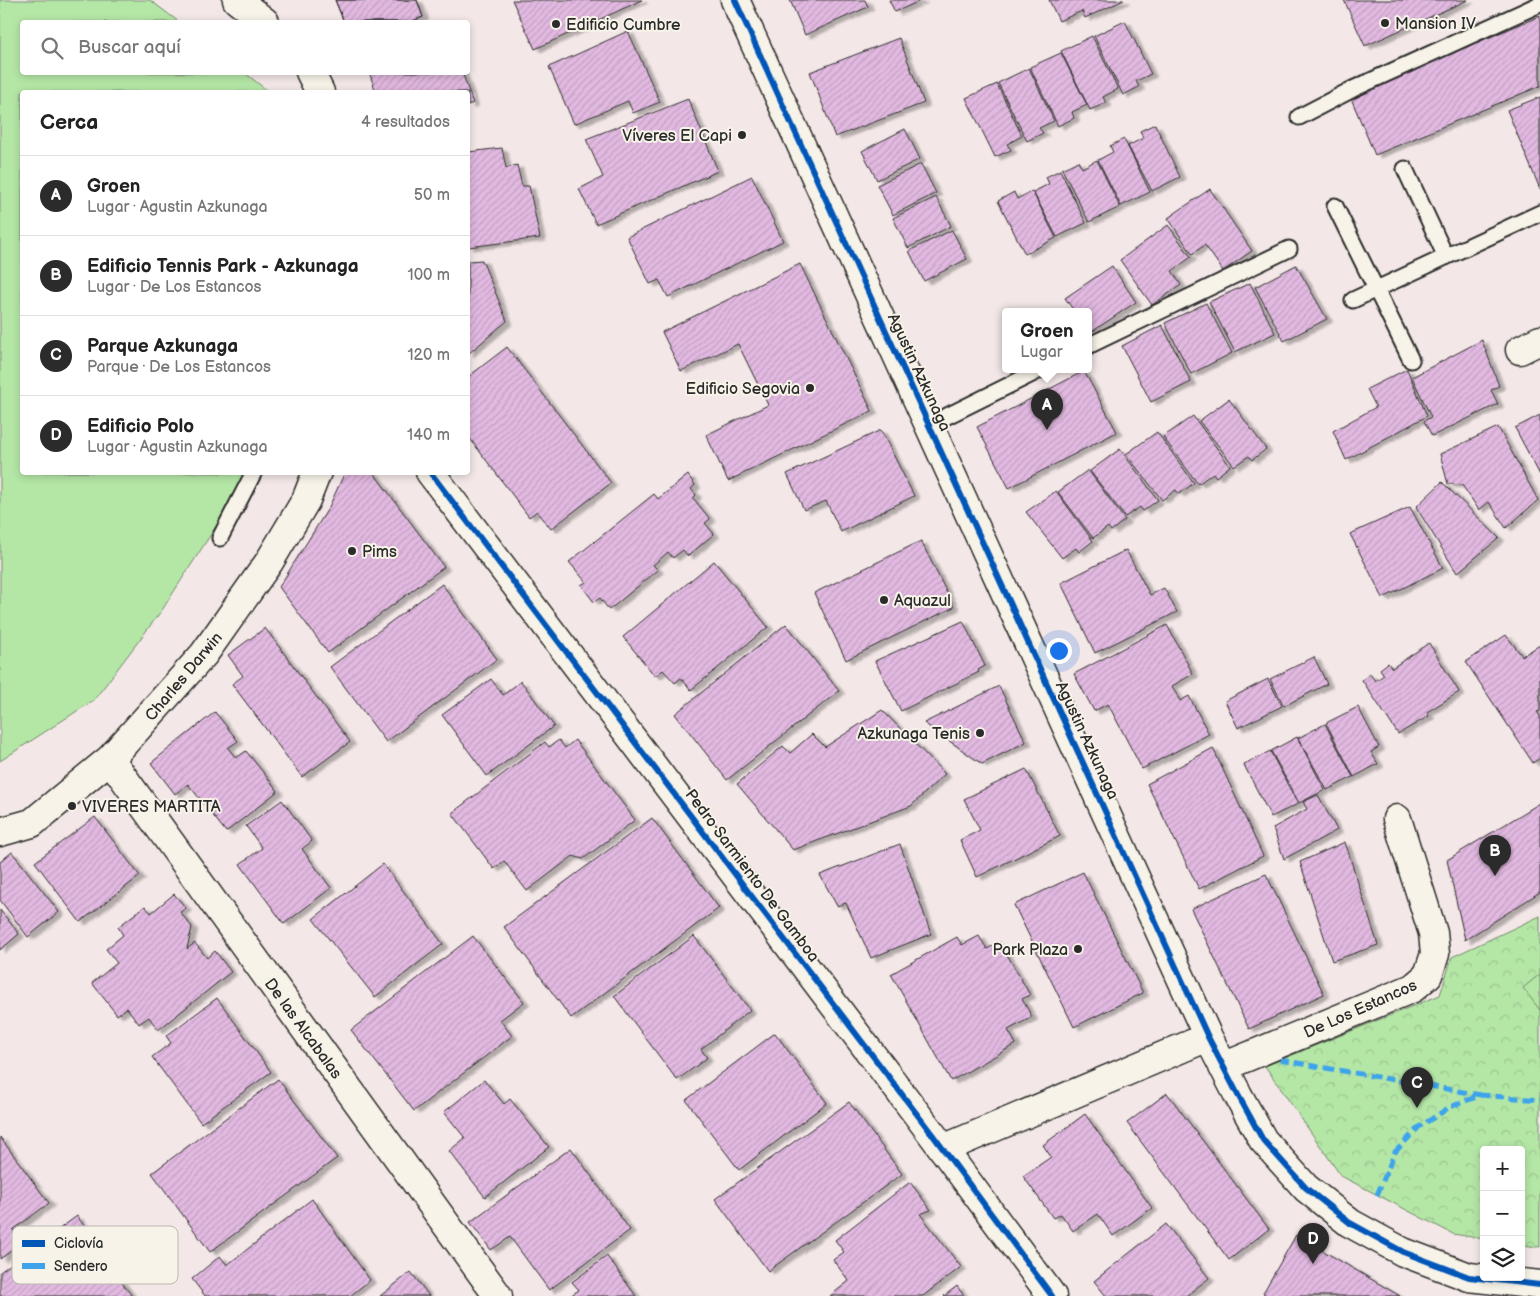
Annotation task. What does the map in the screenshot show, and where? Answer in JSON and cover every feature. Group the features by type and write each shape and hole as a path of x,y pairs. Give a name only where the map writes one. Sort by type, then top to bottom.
{"street":[{"path":"237,0 262,20"},
{"name":"Agustin Azkunaga","path":"735,0 1208,1037 1264,1140 1306,1188 1350,1223 1403,1252 1469,1277 1540,1285"},
{"path":"312,75 319,90"},
{"name":"Charles Darwin","path":"0,832 32,823 110,759 204,654 269,562 306,500 316,475"},
{"name":"Pedro Sarmiento De Gamboa","path":"432,475 1052,1296"},
{"name":"De las Alcabalas","path":"110,759 498,1296"},
{"name":"De Los Estancos","path":"1223,1066 1413,988 1428,976 1435,954 1433,933 1396,819"},
{"path":"943,1150 1208,1037"}],"lane":[{"path":"1299,118 1353,89 1540,4"},
{"path":"1405,169 1446,257"},
{"path":"1335,206 1411,360"},
{"path":"1353,300 1540,213"},
{"path":"1092,344 1289,249"},
{"path":"929,425 1034,373"},
{"path":"220,538 252,475"}],"green space":[{"path":"0,0 150,0 176,20 20,20 20,75 248,75 266,90 20,90 20,475 245,475 231,503 162,610 94,700 0,761"},
{"path":"1540,916 1540,1247 1525,1245 1525,1146 1480,1146 1480,1238 1453,1234 1341,1176 1265,1066 1440,995 1452,957"},
{"path":"1540,974 1540,1010 1523,988"}],"building":[{"path":"335,0 417,0 423,17 415,20 343,20"},
{"path":"335,0 417,0 423,17 415,20 343,20"},
{"name":"Edificio Cumbre","path":"512,0 642,0 535,49"},
{"path":"790,0 865,0 868,7 805,35"},
{"path":"889,0 922,0 895,12"},
{"path":"1049,0 1124,0 1085,18 1082,11 1059,21"},
{"name":"Mansion IV","path":"1344,0 1468,0 1365,46"},
{"path":"1540,16 1540,86 1375,155 1350,96"},
{"path":"1125,21 1151,74 1136,81 1139,87 1123,95 1094,36"},
{"path":"628,31 660,102 633,113 628,101 574,124 549,67"},
{"path":"1092,36 1118,89 1103,97 1106,103 1090,110 1061,51"},
{"path":"899,38 924,103 835,137 810,72"},
{"path":"1061,53 1087,105 1072,112 1074,118 1058,126 1030,67"},
{"path":"1029,68 1054,121 1039,128 1043,133 1027,141 998,83"},
{"path":"370,75 463,75 468,90 375,90"},
{"path":"997,84 1022,136 1007,144 1011,150 995,157 966,98"},
{"path":"1540,97 1540,189 1507,110"},
{"path":"688,99 718,171 596,224 579,189 603,177 586,139"},
{"path":"1155,124 1180,177 1152,191 1128,146 1143,138 1140,131"},
{"path":"905,129 920,159 877,180 862,151"},
{"path":"1124,139 1150,192 1121,206 1098,160 1113,152 1110,146"},
{"path":"502,148 506,168 517,165 522,186 529,186 540,238 470,247 470,152"},
{"path":"1097,160 1120,207 1089,222 1062,169 1078,161 1082,168"},
{"path":"921,164 936,193 893,215 877,185"},
{"path":"1060,170 1086,223 1057,237 1033,192 1049,184 1046,177"},
{"path":"752,176 783,241 668,297 659,280 650,284 627,237"},
{"path":"1210,189 1252,251 1223,271 1205,245 1192,254 1168,218"},
{"path":"1032,191 1056,238 1025,254 998,201 1014,192 1017,199"},
{"path":"936,197 951,226 908,248 893,218"},
{"path":"1168,225 1191,257 1172,271 1181,285 1152,305 1120,260"},
{"path":"952,230 967,259 924,281 909,251"},
{"path":"482,260 507,321 470,352 470,261"},
{"name":"Edificio Segovia","path":"800,264 872,411 728,481 706,435 768,405 738,344 681,371 662,332"},
{"path":"1296,265 1327,319 1284,341 1255,287"},
{"path":"1112,266 1136,302 1092,332 1092,308 1072,308 1065,298"},
{"path":"1250,283 1275,333 1235,352 1209,302"},
{"path":"1206,303 1232,353 1191,374 1165,323"},
{"path":"1162,325 1191,382 1151,402 1122,346"},
{"path":"1482,340 1499,386 1491,390 1498,404 1432,436 1424,421 1431,417 1412,377"},
{"path":"507,347 611,483 551,529 537,511 529,517 470,439 470,375"},
{"path":"1407,369 1427,416 1346,460 1333,431 1376,407 1367,389"},
{"path":"1080,373 1085,373 1117,432 1009,488 977,427"},
{"path":"1229,399 1266,449 1252,460 1249,456 1234,466 1199,421"},
{"path":"1540,415 1540,475 1515,428"},
{"path":"1193,416 1230,466 1216,477 1213,473 1198,484 1163,437"},
{"path":"1498,427 1538,500 1506,528 1489,502 1479,510 1462,485 1448,484 1440,454"},
{"path":"881,430 914,496 841,532 826,501 804,510 787,474"},
{"path":"1157,432 1194,483 1179,494 1176,490 1162,500 1126,454"},
{"path":"1120,449 1158,500 1143,511 1140,507 1125,517 1090,471"},
{"path":"1088,470 1125,520 1111,531 1108,527 1093,538 1058,492"},
{"path":"344,475 375,475 444,567 328,653 279,587 329,507"},
{"path":"688,475 695,485 691,489 696,495 693,498 710,519 705,523 714,534 688,556 683,550 673,558 668,552 653,565 658,570 609,610 600,598 594,602 581,585 586,582 569,562 654,494 658,499"},
{"path":"1442,482 1499,538 1457,573 1416,507"},
{"path":"1056,491 1093,541 1079,552 1076,548 1062,558 1026,512"},
{"path":"1410,507 1443,568 1383,598 1350,534"},
{"name":"Aquazul","path":"921,541 954,607 846,660 814,593"},
{"path":"1126,550 1150,595 1164,588 1177,612 1095,653 1061,583"},
{"path":"714,561 768,627 691,690 681,678 675,683 663,670 655,676 623,637"},
{"path":"442,584 497,659 386,742 330,667"},
{"path":"963,621 985,666 978,670 979,672 901,711 875,661"},
{"path":"786,624 839,691 727,780 675,714"},
{"path":"1167,625 1193,674 1172,686 1180,701 1189,696 1209,734 1142,769 1108,704 1094,711 1074,674"},
{"path":"265,628 350,742 302,777 232,684 243,676 228,655"},
{"path":"1506,635 1522,656 1540,645 1540,711 1537,712 1540,716 1540,758 1533,763 1466,662"},
{"path":"1429,643 1459,692 1427,712 1429,716 1398,734 1362,680 1370,674 1375,681 1384,675 1380,669 1388,663 1392,668"},
{"path":"1314,657 1327,684 1284,706 1270,679"},
{"path":"491,679 503,695 521,681 554,726 487,776 442,715"},
{"path":"1268,679 1282,706 1238,728 1225,701"},
{"name":"Azkunaga Tenis","path":"999,686 1026,742 982,764 924,723"},
{"path":"1358,707 1379,747 1371,752 1378,764 1354,777 1326,723"},
{"path":"882,710 945,774 911,806 793,850 737,784 783,746 790,753 812,734 825,747"},
{"path":"215,712 238,741 228,748 236,758 246,751 278,791 226,832 188,784 175,794 151,763"},
{"path":"1325,724 1353,777 1327,790 1298,738"},
{"path":"1297,737 1325,790 1299,803 1271,751"},
{"path":"559,740 565,748 575,740 635,820 583,859 573,856 527,891 504,861 494,869 452,813 545,742 549,747"},
{"path":"1213,748 1263,856 1199,889 1147,784"},
{"path":"1270,751 1298,804 1271,817 1244,765"},
{"path":"1026,769 1060,836 977,877 960,840 980,830 964,799"},
{"path":"1318,795 1337,830 1284,859 1273,828 1307,809 1303,802"},
{"path":"282,800 312,841 302,849 331,888 284,924 240,864 262,848 246,826"},
{"path":"1540,803 1540,892 1465,940 1447,860"},
{"path":"95,817 140,876 80,922 35,862"},
{"path":"652,818 719,908 571,1018 504,927"},
{"path":"1345,842 1378,945 1332,961 1300,862"},
{"path":"900,844 931,934 871,958 846,903 837,906 820,875"},
{"path":"12,852 59,912 28,937 0,900 0,862"},
{"path":"383,864 443,944 375,997 313,919"},
{"name":"Park Plaza","path":"1083,872 1143,993 1074,1027 1014,905"},
{"path":"1266,874 1324,994 1249,1029 1191,909"},
{"path":"174,894 186,908 180,912 192,927 187,949 195,943 207,958 215,951 231,972 158,1030 149,1017 139,1024 127,1008 117,1015 92,983 117,963 106,949 123,935 118,927 145,906 151,913"},
{"path":"0,910 19,934 0,950"},
{"path":"473,936 524,1002 500,1020 512,1036 414,1111 351,1030"},
{"path":"694,936 750,1010 701,1049 707,1058 677,1080 614,996"},
{"path":"979,936 987,949 1000,942 1030,995 1022,999 1032,1017 1008,1030 1016,1044 951,1081 891,974 957,937 962,945"},
{"path":"217,998 271,1072 201,1123 152,1057 171,1043 166,1036"},
{"path":"775,1033 827,1103 739,1170 686,1100"},
{"path":"278,1079 337,1158 210,1252 152,1173"},
{"path":"484,1080 504,1104 510,1099 549,1147 485,1197 449,1151 465,1138 444,1112"},
{"path":"1167,1093 1269,1229 1229,1260 1127,1123"},
{"path":"849,1102 902,1174 768,1271 715,1199"},
{"path":"1085,1114 1152,1208 1113,1236 1098,1214 1073,1231 1061,1214 1053,1218 1023,1176 1051,1157 1043,1145"},
{"path":"0,1137 49,1203 18,1226 12,1226 12,1250 0,1259"},
{"path":"571,1148 630,1230 549,1290 510,1237 491,1250 470,1222"},
{"path":"910,1182 931,1210 920,1214 961,1267 923,1296 830,1296 849,1281 833,1260 844,1252 835,1240"},
{"path":"312,1199 370,1280 350,1296 205,1296 192,1279 220,1256 227,1265"},
{"path":"77,1216 84,1226 63,1226"},
{"path":"1166,1224 1209,1278 1186,1296 1106,1296 1094,1281"},
{"path":"1296,1235 1400,1296 1268,1296 1263,1293"},
{"path":"607,1256 636,1296 570,1296 579,1290 572,1282"},
{"path":"12,1263 12,1284 123,1284 132,1296 0,1296 0,1272"},
{"path":"411,1272 429,1296 380,1296"},
{"path":"957,1286 964,1296 944,1296"}],"marked path":[{"path":"1280,1060 1481,1095"},
{"path":"1377,1195 1395,1152 1419,1127 1450,1107 1481,1095 1540,1100"}],"cycle path":[{"path":"735,0 1208,1037 1263,1140 1306,1188 1350,1223 1403,1252 1469,1277 1540,1285"},
{"path":"432,475 932,1134 1052,1296"}],"place":[{"name":"Mansion IV","path":"1385,23"},
{"name":"Edificio Cumbre","path":"556,24"},
{"name":"Víveres El Capi","path":"742,135"},
{"name":"Edificio Segovia","path":"810,388"},
{"name":"Groen","path":"1047,430"},
{"name":"Pims","path":"352,551"},
{"name":"Aquazul","path":"884,600"},
{"name":"Azkunaga Tenis","path":"980,733"},
{"name":"VIVERES MARTITA","path":"72,806"},
{"name":"Edificio Tennis Park - Azkunaga","path":"1495,876"},
{"name":"Park Plaza","path":"1078,949"},
{"name":"Parque Azkunaga","path":"1417,1108"},
{"name":"Edificio Polo","path":"1313,1264"}]}
